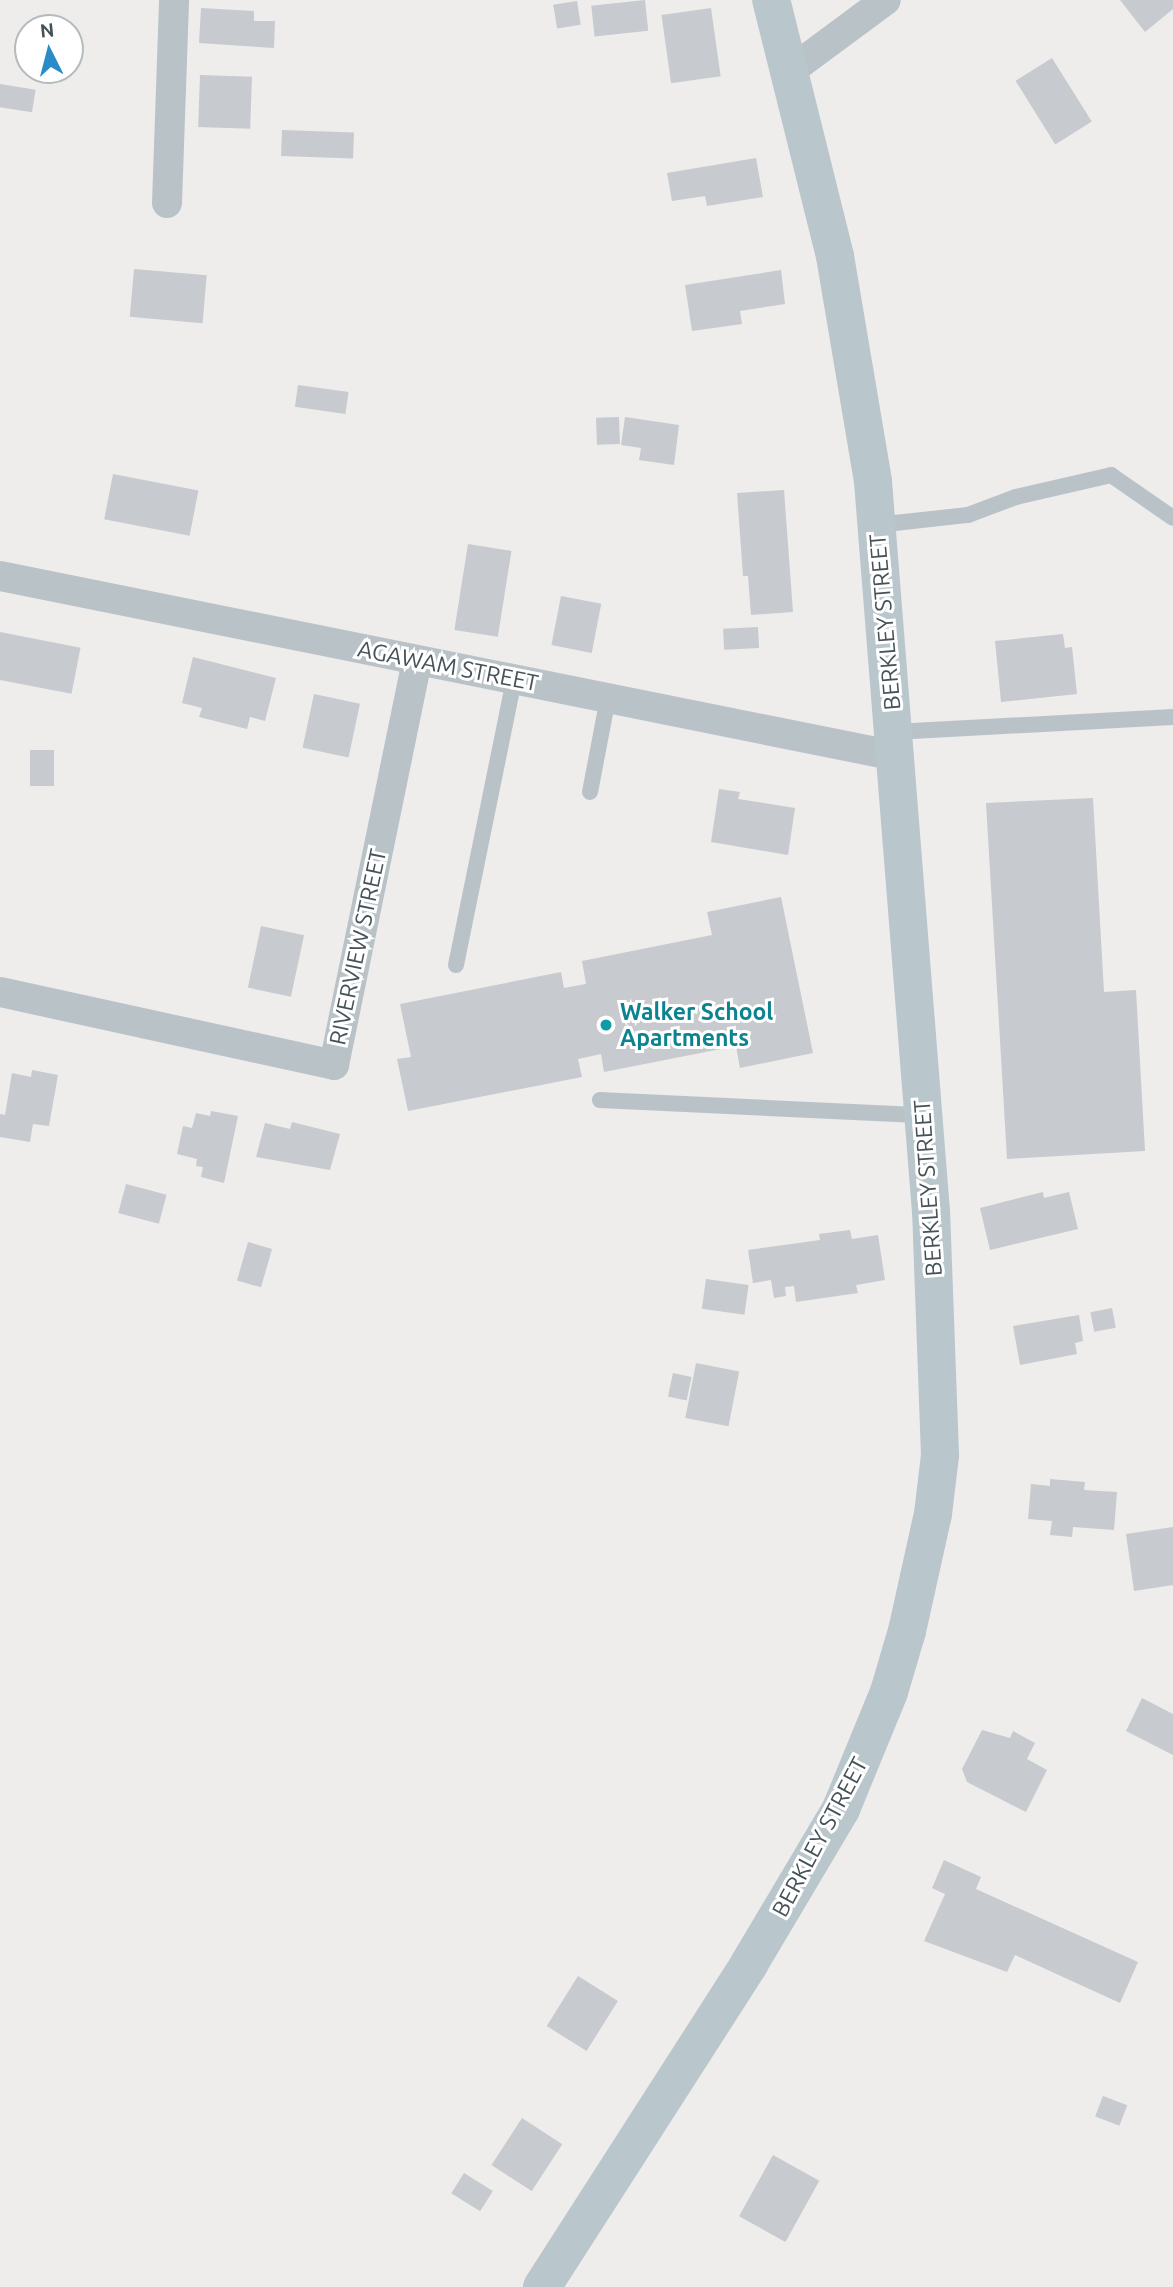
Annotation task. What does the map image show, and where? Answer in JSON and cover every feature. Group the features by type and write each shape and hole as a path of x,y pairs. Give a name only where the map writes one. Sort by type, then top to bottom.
{"main road":[{"name":"BERKLEY STREET","path":"542,2287 808,1867 841,1809 889,1692 922,1573 940,1455 941,1397 923,1115 877,525 853,342 771,0"}],"street":[{"path":"167,203 174,0"},
{"path":"790,71 886,0"},
{"name":"AGAWAM STREET","path":"0,576 608,698 895,744"},
{"name":"RIVERVIEW STREET","path":"0,992 334,1065 417,660"}],"lane":[{"path":"877,525 968,515 1016,497 1111,475 1173,518"},
{"path":"456,965 514,679"},
{"path":"590,792 608,698"},
{"path":"895,744 1173,717"},
{"path":"600,1100 923,1115"}],"building":[{"path":"645,0 648,31 595,36 591,6"},
{"path":"1120,0 1173,0 1173,9 1145,32"},
{"path":"577,1 581,25 557,28 553,5"},
{"path":"201,8 254,11 254,21 275,21 274,48 199,43"},
{"path":"711,8 721,76 671,83 661,15"},
{"path":"1052,58 1092,122 1055,144 1016,81"},
{"path":"200,75 252,77 250,129 198,127"},
{"path":"0,84 36,90 32,112 0,107"},
{"path":"282,130 354,133 353,158 281,156"},
{"path":"756,158 763,197 707,206 705,196 672,201 667,173"},
{"path":"134,269 207,275 203,323 130,317"},
{"path":"781,270 785,304 740,311 742,324 692,331 685,285"},
{"path":"298,385 349,392 345,414 295,407"},
{"path":"619,417 620,444 597,445 596,418"},
{"path":"625,417 679,425 674,465 639,460 641,448 621,445"},
{"path":"113,474 198,491 190,536 104,519"},
{"path":"784,490 793,612 751,615 748,576 743,576 737,493"},
{"path":"468,544 511,551 498,637 454,630"},
{"path":"561,596 601,604 592,653 551,645"},
{"path":"758,627 759,648 724,650 723,629"},
{"path":"0,632 80,648 72,694 0,680"},
{"path":"1063,634 1065,648 1072,647 1077,694 1001,702 995,641"},
{"path":"193,657 276,678 265,721 250,717 247,729 199,717 202,708 182,703"},
{"path":"314,694 360,704 349,758 303,748"},
{"path":"30,750 54,750 54,786 30,786"},
{"path":"719,789 740,792 738,799 795,808 788,855 711,842"},
{"path":"1093,798 1104,992 1136,990 1145,1151 1007,1159 986,803"},
{"name":"Walker School Apartments","path":"781,897 813,1053 740,1068 736,1046 604,1072 601,1054 578,1059 582,1077 408,1111 397,1059 411,1057 400,1004 561,972 564,988 586,984 582,961 712,935 707,912"},
{"path":"261,926 304,935 291,997 248,988"},
{"path":"32,1070 58,1075 49,1126 33,1124 30,1142 0,1137 0,1114 5,1115 12,1073 31,1077"},
{"path":"211,1111 238,1116 224,1183 201,1177 203,1167 196,1166 197,1159 177,1154 183,1126 192,1128 196,1113 210,1116"},
{"path":"292,1122 340,1134 330,1170 256,1157 265,1123 290,1129"},
{"path":"126,1184 167,1195 159,1224 118,1213"},
{"path":"1043,1192 1044,1198 1069,1192 1078,1229 990,1250 980,1208"},
{"path":"850,1230 852,1239 878,1235 885,1280 856,1285 858,1293 796,1302 794,1286 785,1287 786,1296 774,1298 771,1280 753,1283 748,1250 820,1240 819,1234"},
{"path":"248,1242 272,1249 261,1287 237,1280"},
{"path":"706,1279 749,1285 744,1315 702,1309"},
{"path":"1112,1308 1116,1328 1094,1332 1090,1312"},
{"path":"1079,1315 1083,1341 1075,1343 1077,1354 1020,1365 1013,1326"},
{"path":"696,1363 739,1371 729,1426 685,1418"},
{"path":"673,1373 692,1377 687,1400 668,1396"},
{"path":"1050,1479 1085,1482 1084,1490 1117,1492 1114,1530 1073,1527 1072,1537 1050,1535 1052,1521 1028,1519 1031,1484 1050,1486"},
{"path":"1173,1527 1173,1585 1134,1591 1126,1534"},
{"path":"1142,1698 1173,1714 1173,1755 1126,1731"},
{"path":"982,1730 1010,1738 1013,1731 1035,1743 1027,1759 1047,1770 1026,1812 967,1782 962,1769"},
{"path":"944,1860 981,1877 976,1889 1138,1962 1120,2003 1015,1955 1007,1972 924,1941 945,1894 932,1888"},
{"path":"578,1976 618,2001 587,2051 547,2026"},
{"path":"1103,2096 1127,2105 1119,2126 1095,2117"},
{"path":"522,2118 562,2144 532,2191 492,2165"},
{"path":"773,2155 819,2181 785,2242 739,2216"},
{"path":"464,2173 493,2191 480,2211 451,2193"}],"place":[{"name":"Walker School Apartments","path":"606,1025"}]}
